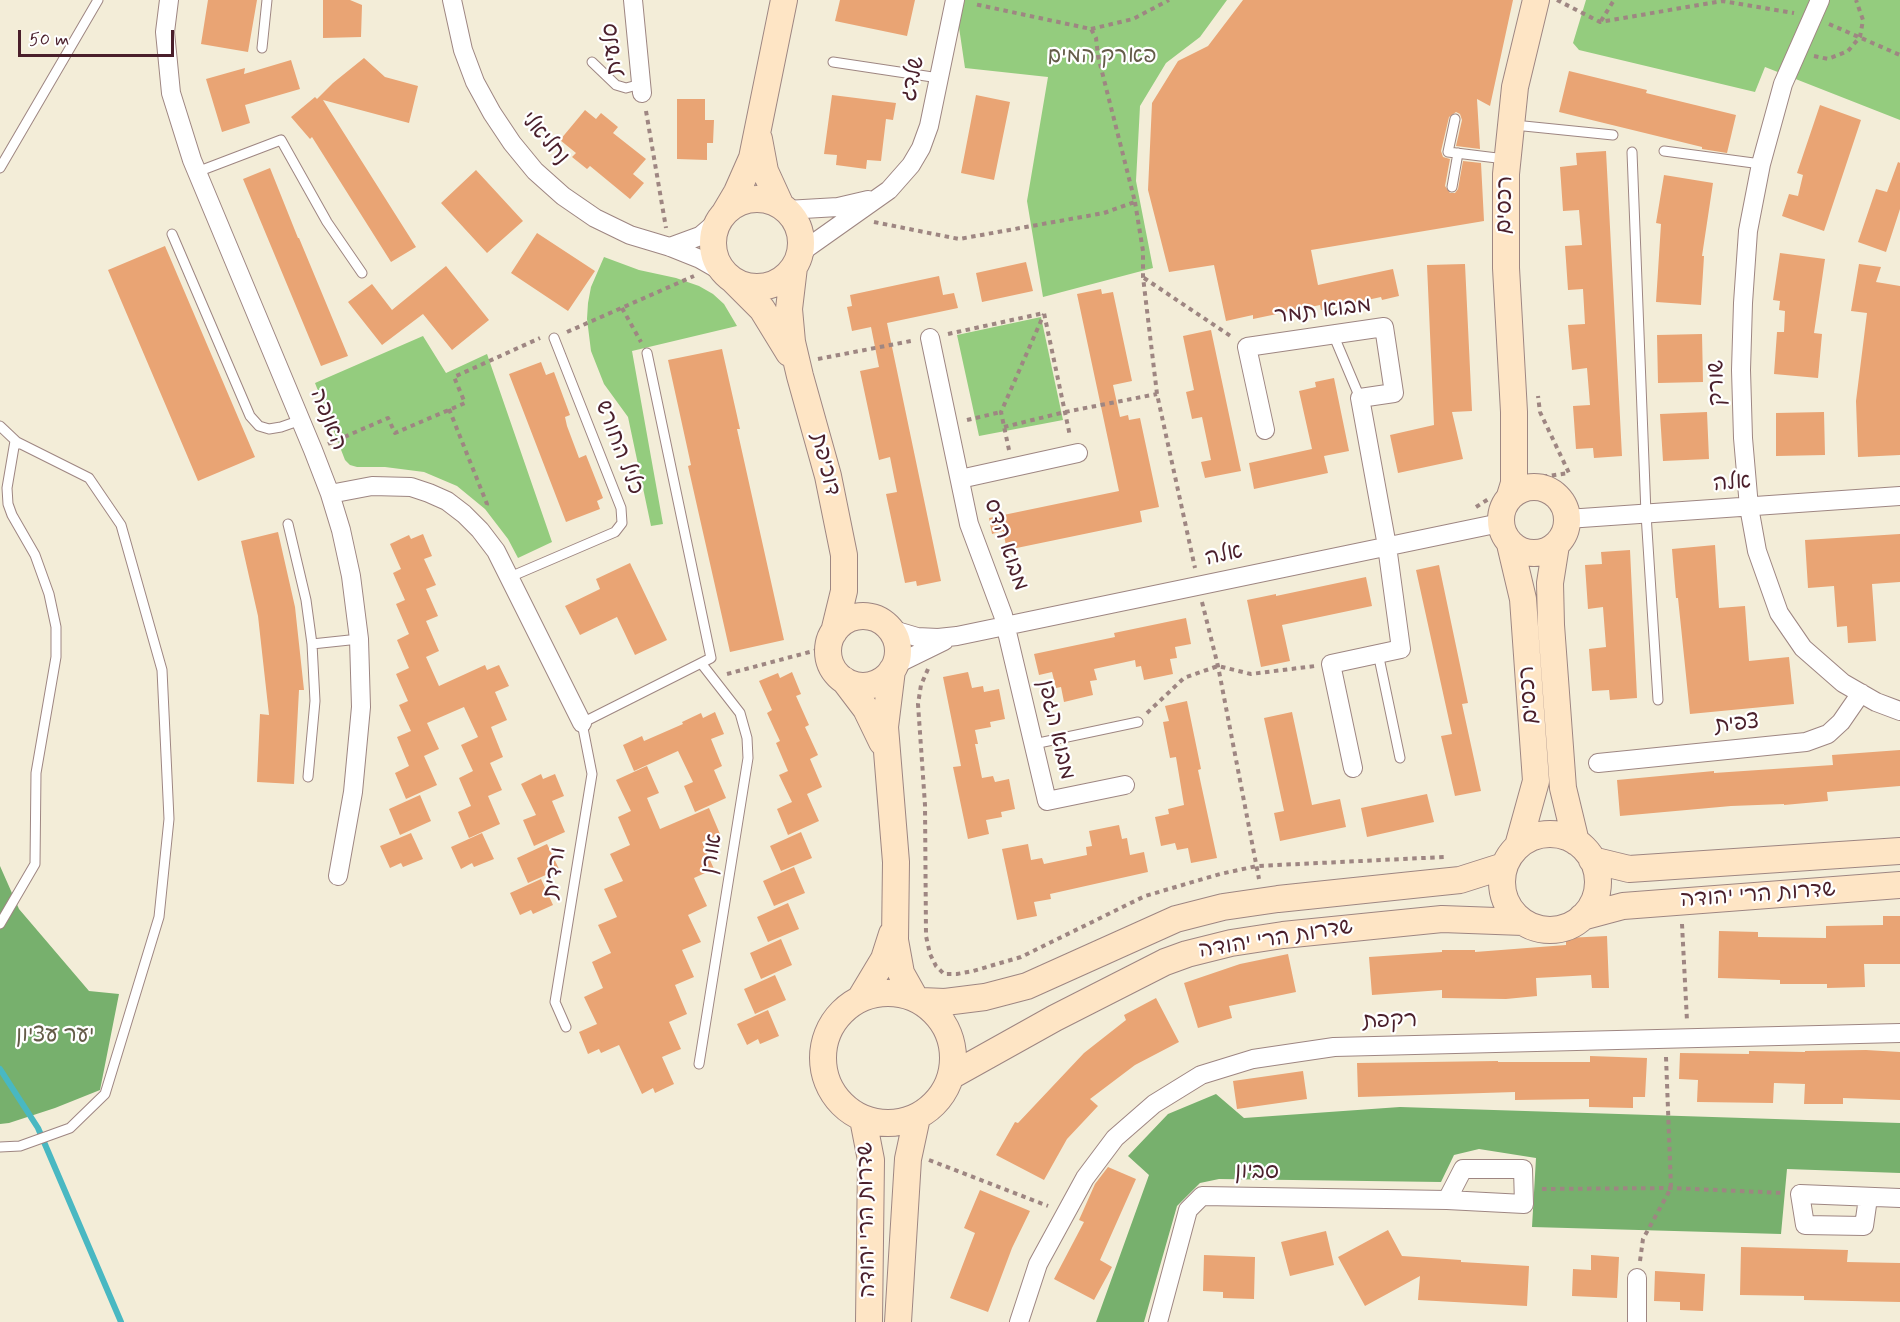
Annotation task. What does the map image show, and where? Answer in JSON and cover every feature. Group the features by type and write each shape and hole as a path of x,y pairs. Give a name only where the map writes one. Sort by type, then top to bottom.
{"street":[{"name":"האנפה","path":"169,0 165,32 171,93 197,172 314,450 341,530 351,576 359,639 361,707 352,803 338,876"},
{"name":"נחליאלי","path":"452,0 463,50 476,82 492,113 512,143 536,171 563,196 595,218 630,235 700,258 725,274"},
{"name":"סלעית","path":"633,0 642,89"},
{"path":"758,130 762,163 770,186 783,208 795,221 800,234 800,248 795,264 784,277 766,286 745,285 725,274 714,252 713,238 745,176 758,130 784,0"},
{"name":"שלדג","path":"783,208 838,207 871,198 899,179 911,165 921,148 929,126 955,0"},
{"name":"רכסים","path":"1512,490 1514,412 1506,268 1507,159 1515,87 1544,3"},
{"name":"שורק","path":"1816,8 1783,84 1761,164 1748,231 1741,370 1743,438 1749,507 1757,551 1779,613 1803,648 1843,683 1875,702 1900,711"},
{"name":"שלדג","path":"795,264 807,248 889,190 911,165"},
{"path":"670,247 700,236 741,202 755,199 768,201 783,208"},
{"name":"דוכיפת","path":"795,264 789,309 792,342 798,370 828,476 844,555 857,586 884,624"},
{"name":"דוכיפת","path":"725,274 753,299 769,318 798,370"},
{"name":"מבוא תמר","path":"1265,430 1247,347 1384,327 1394,393 1360,398"},
{"name":"מבוא הדס","path":"930,338 973,537 1006,626"},
{"path":"1353,768 1331,664 1401,649 1387,546 1360,398"},
{"name":"רכסים","path":"1514,412 1526,451 1541,483"},
{"name":"מבוא הדס","path":"960,479 1076,454"},
{"path":"1541,483 1563,502 1567,519 1563,535 1556,545 1546,551 1535,553 1520,550 1505,533 1503,506 1512,490 1541,483"},
{"path":"330,494 372,486 411,487 447,501 475,524 496,551 510,577 582,723"},
{"name":"אלה","path":"1567,519 1900,496"},
{"name":"רכסים","path":"1505,533 1522,599 1536,781 1511,856"},
{"name":"אלה","path":"884,624 917,637 957,636 1387,546 1505,533"},
{"name":"רכסים","path":"1556,545 1550,583 1551,625 1563,788 1584,851"},
{"name":"דוכיפת","path":"831,639 844,591 844,555"},
{"path":"885,748 866,709 844,680 832,669 829,658 831,639 841,624 850,618 867,616 884,624 897,644 898,655 886,702 885,748 896,862 894,922 901,973 918,1000"},
{"name":"מבוא הגפן","path":"1006,626 1047,801 1125,785"},
{"name":"אלה","path":"894,668 957,636"},
{"path":"844,680 859,686 870,685 885,678 894,668"},
{"name":"צפית","path":"1598,763 1806,742 1828,734 1841,722 1861,693"},
{"path":"1552,834 1564,837 1584,851 1596,872 1598,884 1590,907 1582,917 1560,928 1535,927 1523,922 1510,908 1502,891 1502,878 1511,856 1528,839 1552,834"},
{"name":"שדרות הרי יהודה","path":"1584,851 1629,869 1900,851"},
{"name":"שדרות הרי יהודה","path":"918,1000 945,1002 985,997 1027,986 1159,925 1223,907 1278,898 1460,880 1511,856"},
{"name":"שדרות הרי יהודה","path":"1582,917 1623,906 1900,885"},
{"name":"שדרות הרי יהודה","path":"951,1076 1055,1018 1165,962 1187,954 1231,943 1283,935 1442,919 1523,922"},
{"path":"860,999 878,994 897,993 918,1000 938,1015 949,1034 954,1055 951,1076 944,1093 932,1107 917,1117 899,1123 881,1123 863,1119 845,1107 831,1090 824,1071 823,1049 830,1029 843,1012 860,999 884,959 894,922"},
{"name":"רקפת","path":"1019,1322 1038,1264 1085,1178 1115,1138 1154,1104 1201,1075 1243,1062 1334,1047 1900,1033"},
{"name":"שדרות הרי יהודה","path":"898,1322 909,1153 917,1117"},
{"name":"שדרות הרי יהודה","path":"863,1119 871,1160 869,1322"},
{"path":"1447,1200 1463,1169 1523,1169 1523,1189"},
{"name":"סביון","path":"1158,1322 1188,1210 1202,1196 1447,1200 1524,1204 1523,1189"},
{"path":"1868,1198 1864,1226 1805,1225 1800,1194 1900,1198"},
{"path":"1637,1278 1637,1322"}],"lane":[{"path":"0,168 98,0"},
{"path":"262,48 267,0"},
{"path":"592,62 616,85 642,89"},
{"path":"833,62 939,78"},
{"path":"1455,119 1448,152 1507,159"},
{"path":"1511,125 1613,135"},
{"path":"197,172 281,140 327,222 362,273"},
{"path":"1664,151 1761,164"},
{"path":"1632,152 1646,514 1658,700"},
{"path":"1452,187 1458,153"},
{"path":"172,234 250,416 259,426 269,429 281,428 301,420"},
{"path":"1333,334 1360,398"},
{"name":"כליל החורש","path":"510,577 615,532 622,524 621,508 554,338"},
{"path":"582,723 711,658 647,353"},
{"path":"0,426 15,441 26,447"},
{"path":"0,924 35,864 36,773 56,657 56,627 49,594 35,555 8,504 7,488 15,441"},
{"path":"0,1148 20,1146 70,1128 105,1094 159,917 169,819 162,670 121,525 89,478 15,441"},
{"path":"288,524 304,592 312,644 315,701 308,777"},
{"path":"312,644 359,639"},
{"path":"1378,654 1400,758"},
{"name":"אורן","path":"699,1064 748,758 747,738 740,712 701,663"},
{"path":"1034,744 1138,722"},
{"name":"ורדית","path":"566,1027 555,1002 592,774 582,723"}],"path":[{"path":"955,0 1091,29 1133,19 1169,0"},
{"path":"1544,3 1556,0 1600,22 1721,1 1816,8 1860,37 1900,55"},
{"path":"1600,22 1614,0"},
{"path":"1797,52 1828,59 1848,51 1860,37 1863,20 1856,0"},
{"path":"1091,29 1096,38 1098,56 1135,202 1143,251 1143,278 1247,347"},
{"path":"642,89 670,247"},
{"path":"850,218 959,239 1104,213 1135,202"},
{"path":"314,450 388,418 395,433 449,410 465,403 454,377 551,333 554,338 622,308 725,274"},
{"path":"622,308 647,353"},
{"path":"798,370 827,356 930,338 1044,313"},
{"path":"1044,313 1076,454"},
{"path":"1012,468 1001,412 1044,313"},
{"path":"1468,513 1512,490 1569,473 1540,412 1537,389"},
{"path":"1004,427 1065,412 1157,394"},
{"path":"449,410 487,504 475,524"},
{"path":"948,424 1001,412"},
{"path":"713,678 831,639"},
{"path":"930,648 932,661 921,685 918,704 925,805 926,926 930,954 944,974 973,971 1021,957 1145,896 1220,874 1257,866 1448,856"},
{"path":"1138,722 1184,678 1218,666 1251,674 1331,664"},
{"path":"1682,902 1688,1038"},
{"path":"1637,1278 1643,1239 1671,1188 1665,1039"},
{"path":"909,1153 1066,1212"},
{"path":"1523,1189 1671,1188 1800,1194"}],"green space":[{"name":"פארק המים","path":"955,0 1227,0 1200,37 1166,63 1140,106 1136,181 1153,268 1043,297 1027,201 1048,77 965,68"},
{"path":"1586,0 1900,0 1900,120 1765,67 1755,92 1579,50 1573,43"},
{"path":"604,257 639,270 676,278 699,286 724,304 737,326 632,351 663,524 651,526 628,417 604,384 591,351 587,319 588,303 591,287"},
{"path":"1041,317 1063,420 979,436 957,335"},
{"path":"423,336 446,373 487,354 552,542 518,558 508,539 485,509 457,486 424,472 385,467 357,467 345,460 315,383"},
{"name":"יער עציון","path":"0,866 19,909 89,991 119,994 100,1090 55,1108 0,1124"},
{"path":"1216,1094 1244,1118 1400,1107 1900,1123 1900,1173 1787,1169 1781,1234 1532,1227 1536,1158 1479,1149 1454,1155 1441,1182 1219,1179 1200,1183 1177,1206 1144,1322 1096,1322 1149,1175 1128,1156 1168,1114"}],"building":[{"path":"208,0 257,0 248,52 201,44"},
{"path":"323,0 350,0 362,5 361,37 323,38"},
{"path":"840,0 915,0 907,36 835,21"},
{"path":"1243,0 1513,0 1490,106 1477,99 1480,149 1456,146 1462,120 1460,114 1456,112 1449,117 1441,151 1443,157 1450,159 1445,186 1450,193 1455,193 1458,189 1463,161 1481,163 1484,221 1311,250 1318,285 1393,269 1399,296 1382,300 1381,297 1321,310 1320,305 1253,319 1253,315 1226,321 1214,265 1169,272 1148,190 1152,103 1178,61 1208,46"},
{"path":"364,58 385,77 418,86 409,123 323,100 416,247 391,262 312,137 310,139 291,117 315,97 317,99"},
{"path":"291,60 300,89 245,105 250,123 222,132 206,79 245,68 244,74"},
{"path":"1569,71 1736,115 1727,153 1702,149 1702,147 1559,112"},
{"path":"832,95 896,103 893,120 886,119 881,161 867,160 866,169 836,165 837,155 824,154"},
{"path":"976,95 1010,102 994,180 961,173"},
{"path":"677,99 705,99 705,120 714,120 713,143 707,143 707,160 677,159"},
{"path":"1820,105 1861,120 1824,231 1782,216 1789,194 1798,196 1803,175 1797,173"},
{"path":"585,110 596,119 601,113 618,127 613,133 646,159 633,174 644,183 630,199 590,166 587,169 572,157 576,153 560,140"},
{"path":"1606,151 1622,456 1594,458 1593,448 1576,449 1573,406 1590,405 1587,368 1572,370 1568,325 1585,324 1583,289 1568,290 1565,246 1582,245 1579,210 1563,211 1560,167 1577,165 1576,153"},
{"path":"1898,162 1900,163 1900,209 1886,252 1858,242 1876,189 1887,192"},
{"path":"270,168 348,356 321,366 243,179"},
{"path":"476,170 523,221 487,253 441,203"},
{"path":"1664,175 1713,183 1702,256 1704,256 1701,305 1656,302 1661,224 1656,223"},
{"path":"537,233 595,271 568,311 511,273"},
{"path":"165,246 255,457 198,481 108,270"},
{"path":"1780,253 1825,259 1814,333 1822,334 1818,378 1774,374 1777,332 1784,332 1785,311 1779,310 1780,301 1773,300"},
{"path":"1026,262 1033,291 982,302 976,273"},
{"path":"1465,264 1472,411 1452,412 1463,459 1398,473 1390,435 1434,425 1427,265"},
{"path":"1859,264 1881,267 1876,282 1900,286 1900,455 1858,457 1856,401 1867,313 1851,311"},
{"path":"446,266 489,320 452,350 423,314 382,345 348,302 372,284 392,310"},
{"path":"939,276 943,295 954,293 958,308 887,323 941,581 917,586 916,581 905,583 886,494 897,492 890,457 879,460 860,371 879,367 871,327 852,331 847,307 852,306 850,295"},
{"path":"1101,289 1102,294 1113,292 1132,381 1113,385 1120,417 1128,415 1129,420 1140,418 1159,507 1140,511 1142,522 1007,550 1003,531 992,534 989,518 1119,491 1077,294"},
{"path":"1211,330 1241,471 1205,478 1201,462 1211,460 1202,417 1192,419 1186,392 1194,390 1183,336"},
{"path":"1702,334 1703,382 1658,383 1657,335"},
{"path":"722,349 740,429 737,429 784,640 730,652 688,466 691,465 668,360"},
{"path":"541,362 546,375 554,372 570,415 565,417 579,458 586,455 603,498 597,501 600,509 566,522 509,374"},
{"path":"1334,378 1349,451 1324,456 1328,473 1254,489 1249,463 1312,449 1299,391 1316,387 1315,382"},
{"path":"1707,412 1709,459 1663,461 1660,414"},
{"path":"1824,412 1825,455 1776,456 1776,413"},
{"path":"278,532 295,607 304,690 299,690 294,784 257,782 260,714 269,715 258,616 241,541"},
{"path":"423,534 432,556 424,559 436,585 426,589 438,616 426,621 439,651 426,657 439,686 485,665 487,670 499,665 509,686 495,692 507,720 491,727 503,757 490,763 502,790 488,796 500,824 469,838 458,812 471,806 459,778 473,771 461,745 478,737 464,707 427,723 439,749 424,756 437,785 406,799 395,773 409,766 397,737 411,731 399,705 408,701 396,674 409,668 397,640 409,634 396,604 405,600 393,573 401,569 390,544 409,535 411,539"},
{"path":"1900,534 1900,582 1872,584 1876,641 1848,643 1847,626 1837,627 1834,586 1808,588 1805,540"},
{"path":"1715,545 1719,608 1745,606 1749,661 1789,657 1794,704 1690,714 1672,549"},
{"path":"1630,550 1637,698 1610,700 1609,690 1592,691 1589,649 1606,647 1603,607 1588,609 1585,565 1602,564 1601,552"},
{"path":"630,563 667,640 635,655 617,617 580,635 565,606 600,589 596,579"},
{"path":"1439,565 1468,703 1462,704 1481,791 1455,796 1441,736 1452,734 1416,570"},
{"path":"1366,577 1372,606 1282,625 1290,661 1261,667 1247,600"},
{"path":"1186,618 1191,644 1175,647 1177,658 1170,659 1173,674 1144,680 1141,666 1136,667 1135,660 1094,669 1097,680 1090,681 1093,695 1064,702 1061,687 1056,688 1052,672 1039,675 1034,654 1115,637 1114,633"},
{"path":"792,672 801,694 796,696 809,725 805,727 818,755 810,759 822,787 807,794 819,821 788,835 777,809 792,802 779,775 788,771 776,743 780,741 767,713 772,710 759,681 778,673 780,678"},
{"path":"968,672 972,688 983,686 984,692 999,689 1005,719 990,722 991,727 975,730 978,744 975,744 982,778 993,776 995,782 1009,779 1015,809 1001,812 1002,817 986,820 989,834 968,839 953,767 961,766 943,677"},
{"path":"1187,701 1201,769 1198,770 1217,858 1191,863 1188,848 1177,850 1175,843 1161,846 1155,817 1169,814 1168,809 1184,805 1176,757 1170,758 1163,722 1169,721 1165,706"},
{"path":"715,712 724,734 711,739 722,766 714,770 726,798 695,812 684,786 693,782 678,751 634,771 623,745 642,736 644,741 683,724 682,722 701,713 703,718"},
{"path":"1292,712 1312,805 1340,799 1346,827 1280,841 1274,813 1284,811 1264,718"},
{"path":"1900,750 1900,786 1827,792 1828,801 1731,806 1620,816 1617,780 1714,771 1714,773 1833,765 1832,755"},
{"path":"647,766 659,793 647,798 660,829 709,808 720,834 702,842 714,869 694,878 707,906 688,915 701,942 682,950 694,977 675,985 687,1014 669,1022 681,1049 662,1057 674,1084 655,1093 653,1088 642,1094 619,1045 601,1053 599,1049 588,1054 579,1032 597,1024 584,997 603,988 592,962 611,953 598,925 617,917 604,889 623,881 610,854 630,845 618,817 631,811 616,780"},
{"path":"541,774 543,779 555,774 564,796 552,801 565,832 534,846 523,820 536,815 521,784"},
{"path":"1427,794 1434,822 1367,837 1361,808"},
{"path":"420,795 431,821 400,835 389,809"},
{"path":"1119,825 1122,839 1127,838 1130,855 1144,852 1148,872 1050,894 1051,899 1034,902 1037,916 1017,920 1002,849 1028,844 1031,860 1042,858 1044,864 1087,855 1086,847 1092,846 1089,831"},
{"path":"801,832 812,858 781,871 770,846"},
{"path":"411,833 423,859 403,867 401,863 390,868 380,846"},
{"path":"482,833 494,859 474,867 472,863 461,869 451,847"},
{"path":"547,844 559,869 528,883 517,858"},
{"path":"794,867 805,893 774,906 763,881"},
{"path":"541,879 553,905 533,914 531,910 520,915 510,893"},
{"path":"788,903 799,929 768,942 757,917"},
{"path":"1883,916 1900,916 1900,964 1864,964 1865,987 1827,988 1827,984 1780,984 1780,980 1718,978 1719,931 1758,932 1758,937 1826,938 1826,926 1883,925"},
{"path":"1607,936 1609,988 1592,988 1591,975 1536,978 1537,996 1506,999 1442,998 1442,990 1372,995 1369,957 1442,952 1442,950 1475,950 1475,952 1566,945 1566,938"},
{"path":"781,939 792,965 761,979 750,953"},
{"path":"1288,954 1296,992 1229,1006 1232,1018 1198,1028 1184,983 1240,964"},
{"path":"775,975 786,1000 755,1014 744,989"},
{"path":"1156,998 1179,1042 1135,1065 1090,1099 1098,1106 1067,1139 1044,1180 996,1155 1015,1122 1018,1123 1084,1053 1126,1020 1124,1015"},
{"path":"768,1010 779,1036 760,1044 758,1039 747,1045 737,1024"},
{"path":"1749,1051 1900,1052 1900,1100 1843,1098 1843,1104 1804,1104 1805,1084 1774,1083 1773,1103 1697,1102 1698,1080 1679,1079 1680,1053 1749,1054"},
{"path":"1590,1056 1647,1058 1645,1097 1633,1097 1633,1108 1589,1107 1589,1099 1515,1100 1515,1092 1358,1097 1357,1063 1590,1062"},
{"path":"1303,1071 1307,1099 1237,1109 1233,1081"},
{"path":"1108,1167 1136,1179 1100,1260 1112,1267 1094,1300 1054,1279 1084,1222 1079,1220 1095,1184"},
{"path":"980,1190 1030,1211 1012,1248 988,1312 950,1298 975,1233 964,1228"},
{"path":"1388,1230 1402,1256 1529,1266 1527,1306 1418,1300 1420,1276 1365,1306 1338,1257"},
{"path":"1326,1231 1334,1265 1290,1276 1281,1242"},
{"path":"1741,1247 1848,1250 1847,1262 1900,1263 1900,1302 1804,1300 1804,1296 1740,1295"},
{"path":"1204,1255 1255,1257 1254,1299 1223,1298 1223,1292 1203,1291"},
{"path":"1591,1255 1619,1257 1617,1298 1572,1296 1573,1269 1591,1270"},
{"path":"1655,1271 1705,1274 1703,1311 1680,1310 1680,1302 1654,1301"}],"waterway":[{"path":"0,1069 38,1128 121,1322"}]}
